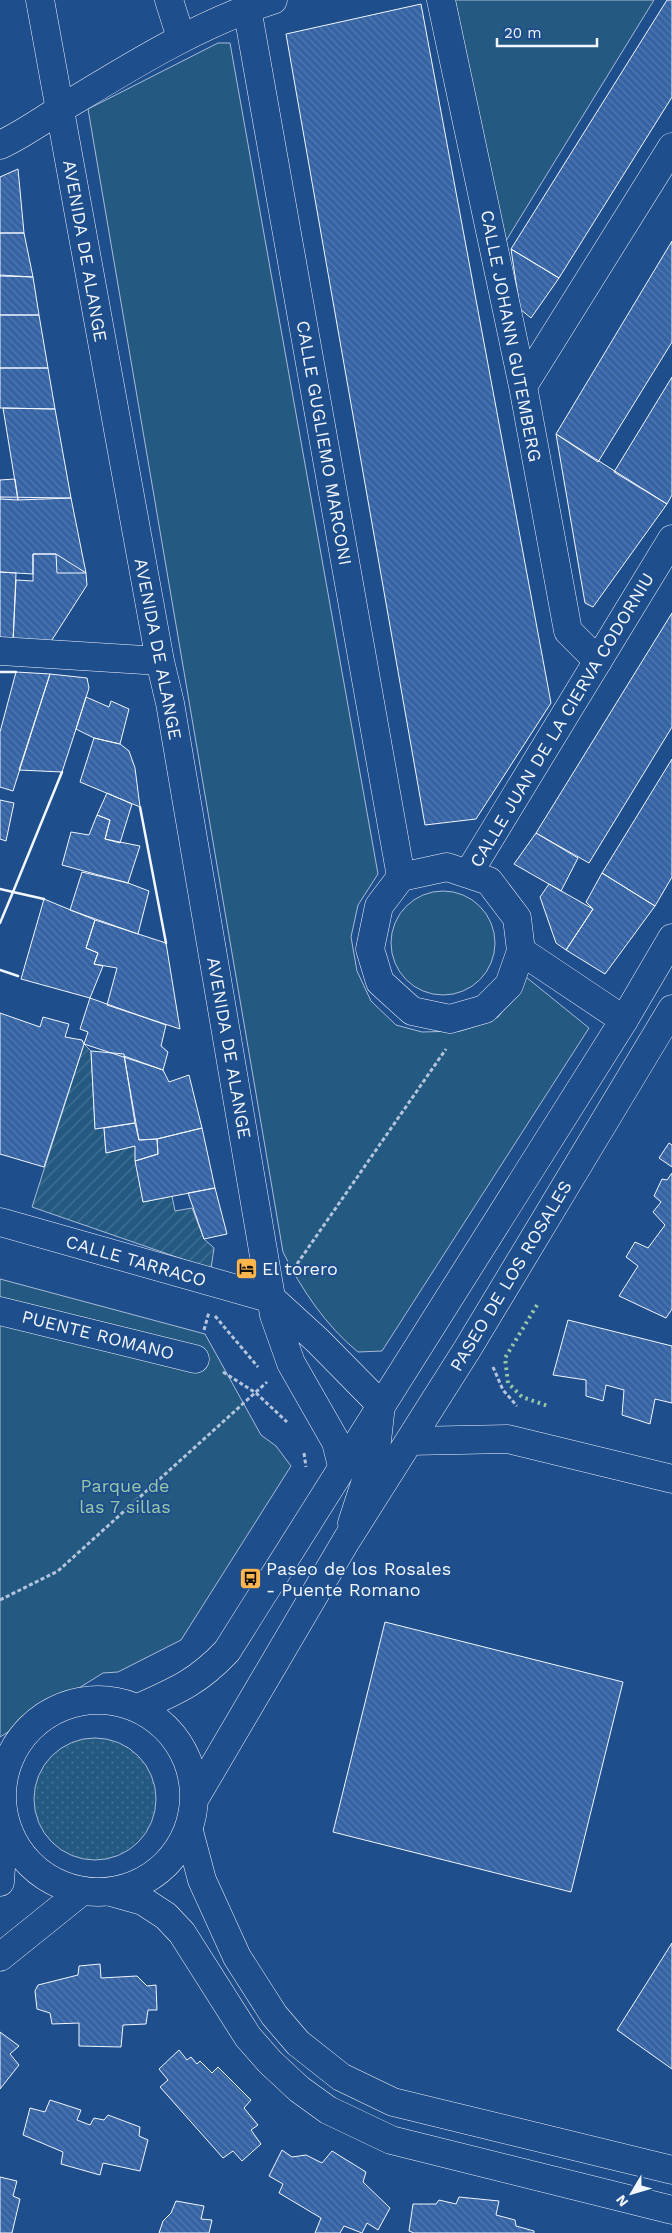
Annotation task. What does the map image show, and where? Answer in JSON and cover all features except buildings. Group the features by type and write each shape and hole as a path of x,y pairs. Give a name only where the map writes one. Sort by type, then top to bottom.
{"street":[{"name":"AVENIDA DE ALANGE","path":"40,0 160,661 170,703 274,1315 292,1363 336,1442 342,1466"},
{"path":"168,0 181,38"},
{"path":"0,145 22,135 59,110 181,38 247,8 273,0"},
{"name":"CALLE JOHANN GUTEMBERG","path":"441,0 523,386 568,631 598,661"},
{"name":"CALLE GUGLIEMO MARCONI","path":"247,8 401,877"},
{"path":"523,386 672,147"},
{"name":"CALLE JUAN DE LA CIERVA CODORNIU","path":"468,874 672,539"},
{"path":"0,650 160,661"},
{"path":"447,867 468,874 489,881 518,918 521,951 509,985 485,1009 450,1019 412,1011 380,982 370,949 379,906 401,877 447,867"},
{"name":"PASEO DE LOS ROSALES","path":"138,1708 194,1682 208,1671 227,1651 624,1020 672,938"},
{"path":"521,951 624,1020"},
{"name":"PASEO DE LOS ROSALES","path":"195,1798 346,1541 410,1441 672,1009"},
{"name":"CALLE TARRACO","path":"0,1222 272,1299"},
{"path":"272,1299 318,1341 381,1405"},
{"name":"PUENTE ROMANO","path":"0,1311 195,1359"},
{"name":"PASEO DE LOS ROSALES","path":"346,1541 376,1450 381,1405"},
{"path":"410,1441 508,1439 672,1479"},
{"path":"0,1882 5,1819 2,1788 10,1756 29,1727 56,1708 86,1701 110,1701 138,1708 165,1725 179,1741 193,1772 195,1798 189,1831 166,1866 144,1882 112,1892"},
{"path":"5,1819 18,1850 32,1868 50,1879 82,1891 112,1892 143,1901 166,1916 182,1933 248,2037 292,2082 328,2110 391,2140 672,2210"},
{"path":"189,1831 202,1880 237,1957 274,2015 298,2043 341,2077 394,2102 672,2170"},
{"path":"0,1957 82,1891"}],"path":[{"path":"272,1299 448,1047"},
{"path":"0,1600 58,1571 268,1382 240,1343 210,1310"},
{"path":"195,1359 233,1377 256,1393 289,1425"},
{"path":"493,1364 494,1372 503,1390 517,1406"},
{"path":"302,1445 306,1467 302,1475"}],"green space":[{"path":"455,0 654,0 504,244"},
{"path":"218,43 230,43 378,874 358,905 351,937 357,971 371,1001 396,1025 422,1032 460,1031 498,1017 526,977 589,1028 382,1351 358,1352 335,1331 306,1293 283,1252 88,109"},
{"path":"443,891 463,895 480,906 491,923 495,943 491,963 480,980 463,991 443,995 423,991 406,980 395,963 391,943 395,923 406,906 423,895"},
{"path":"84,1044 91,1051 95,1128 104,1128 106,1153 135,1146 143,1202 172,1196 175,1211 192,1208 204,1239 214,1248 211,1269 32,1207"},
{"name":"Parque de las 7 sillas","path":"0,1279 205,1334 261,1435 276,1446 291,1466 181,1640 118,1672 103,1673 0,1737"},
{"path":"95,1738 118,1743 138,1756 151,1776 156,1799 151,1822 138,1842 118,1855 95,1860 72,1855 52,1842 39,1822 34,1799 39,1776 52,1756 72,1743"}],"hedge":[{"path":"537,1305 505,1358 508,1383 522,1397 548,1406"}],"wall":[{"path":"0,672 16,672"},
{"path":"44,899 13,892 62,772"},
{"path":"140,807 166,943"},
{"path":"0,889 13,892 0,923"},
{"path":"0,970 18,976"}],"place":[{"name":"El torero","path":"246,1269"},
{"name":"Paseo de los Rosales - Puente Romano","path":"250,1579"}]}
